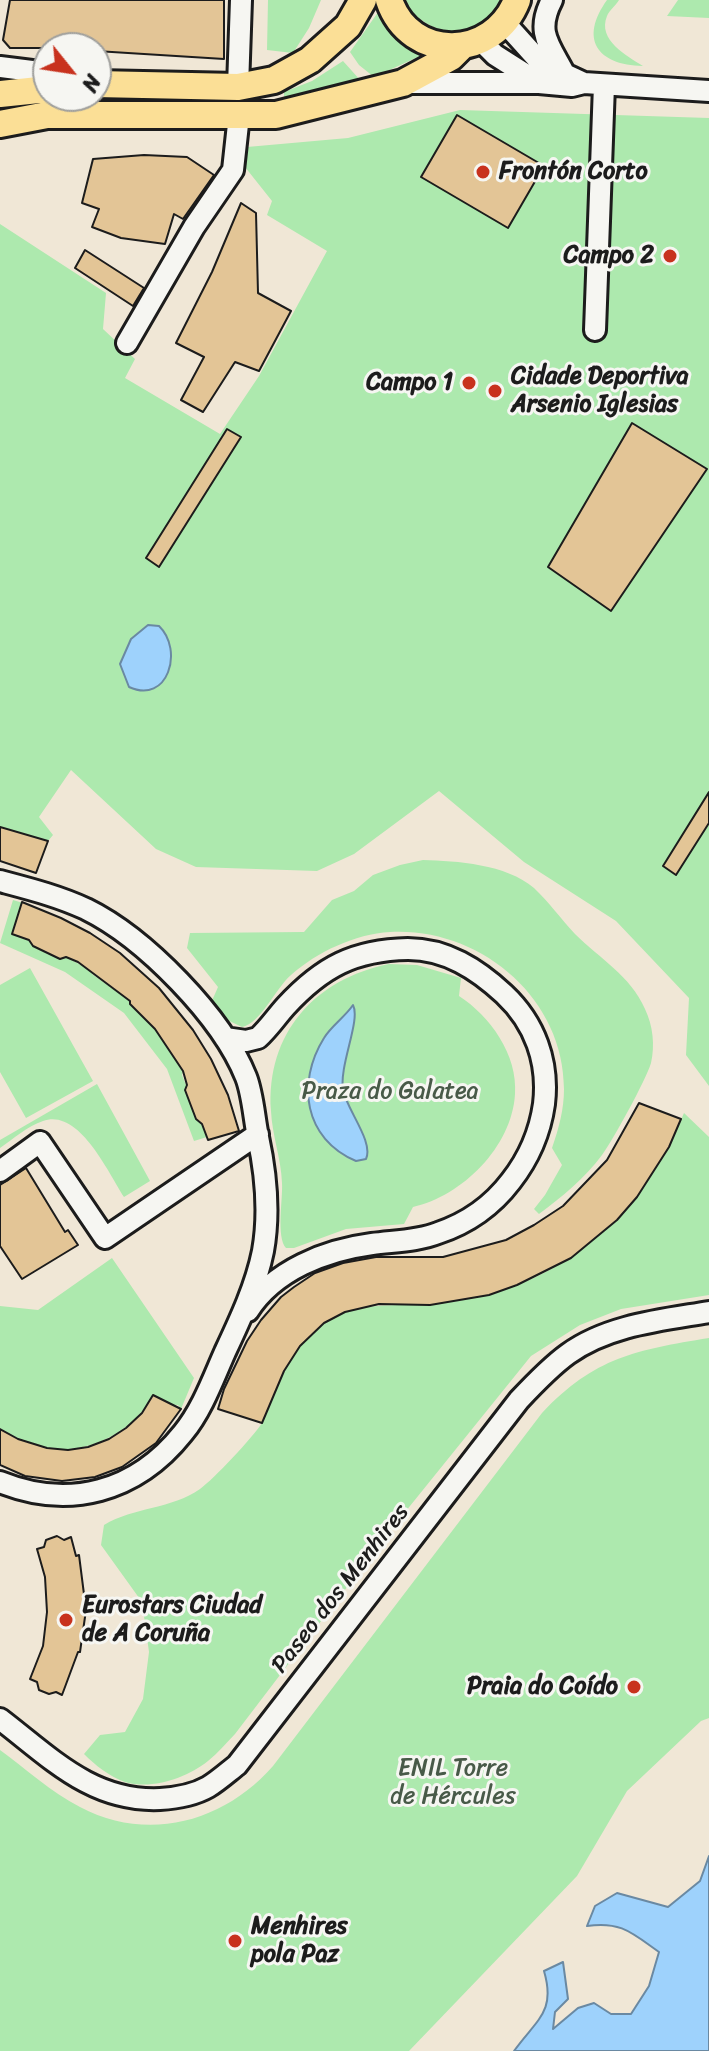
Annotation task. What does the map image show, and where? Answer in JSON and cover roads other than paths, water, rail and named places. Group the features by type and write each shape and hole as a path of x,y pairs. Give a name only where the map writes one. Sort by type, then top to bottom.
{"main road":[{"path":"112,82 238,87 274,80 310,60 348,26 363,0"},
{"path":"389,0 392,10 405,27 421,39 441,46 472,44"},
{"path":"0,124 47,115 276,115 403,83 472,44 518,9"},
{"path":"0,94 32,91"}],"street":[{"path":"238,87 241,0"},
{"path":"552,0 543,17 547,41 563,71"},
{"path":"518,9 541,63 594,84"},
{"path":"472,44 539,83"},
{"path":"0,67 32,71"},
{"path":"403,83 594,84 709,91"},
{"path":"594,84 595,330"},
{"path":"127,343 194,227 233,170 239,115"},
{"path":"0,881 48,893 89,911 173,973 225,1038 247,1079 265,1170 267,1206 263,1250 255,1279 203,1401 184,1433 140,1473 114,1486 82,1495 52,1496 25,1492 0,1482"},
{"path":"225,1038 246,1041 258,1038 313,977 335,965 360,954 414,949 472,966 507,996 540,1047 545,1069 541,1121 532,1147 518,1172 487,1207 471,1219 436,1234 351,1247 326,1253 302,1264 279,1279 252,1305 232,1338"},
{"path":"0,1171 40,1142 105,1238 258,1134"},
{"name":"Paseo dos Menhires","path":"0,1719 68,1773 103,1792 138,1800 174,1798 206,1788 237,1765 519,1400 545,1372 570,1352 596,1338 641,1324 709,1312"}],"water":[{"path":"148,625 159,626 166,636 171,661 162,682 143,691 129,687 120,664 131,639"},
{"path":"353,1005 354,1021 344,1068 343,1090 366,1144 366,1159 356,1161 325,1139 310,1108 308,1091 315,1055 330,1029"},
{"path":"709,1856 709,2051 514,2051 546,2006 548,1996 544,1971 563,1962 568,1999 555,2012 553,2029 578,2008 594,2003 611,2014 631,2014 649,1986 659,1952 618,1927 587,1926 595,1906 617,1893 668,1907 700,1881"}],"place":[{"name":"Frontón Corto","path":"483,172"},
{"name":"Campo 2","path":"670,256"},
{"name":"Campo 1","path":"469,383"},
{"name":"Cidade Deportiva Arsenio Iglesias","path":"495,391"},
{"name":"Eurostars Ciudad de A Coruña","path":"66,1620"},
{"name":"Praia do Coído","path":"634,1687"},
{"name":"Menhires pola Paz","path":"235,1941"}],"park label":[{"name":"Praza do Galatea","path":"390,1092"},
{"name":"ENIL Torre de Hércules","path":"453,1783"}]}
